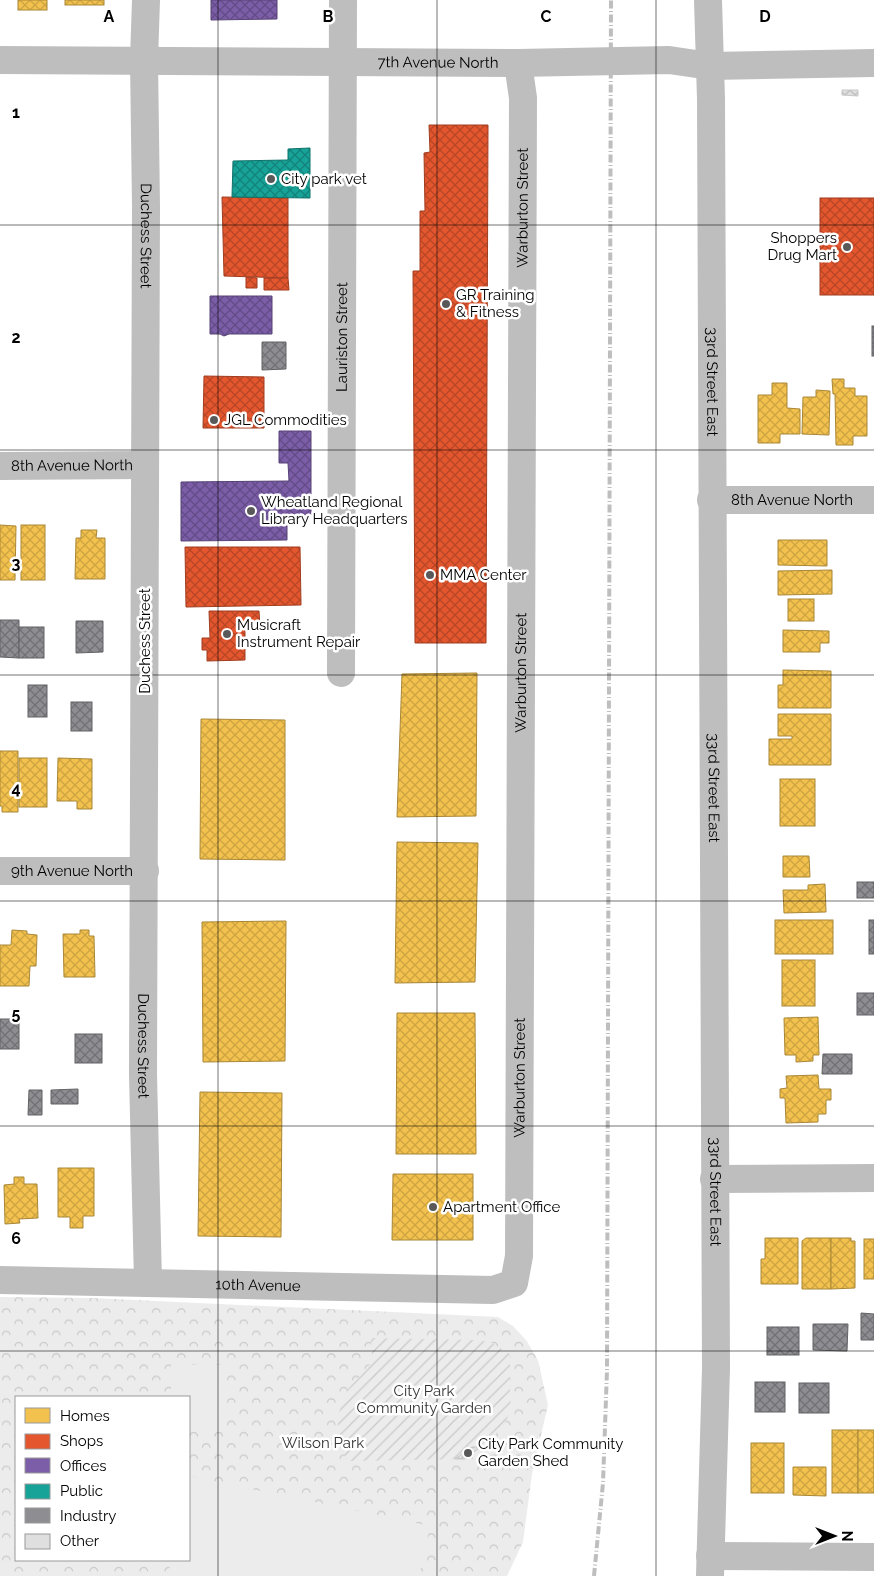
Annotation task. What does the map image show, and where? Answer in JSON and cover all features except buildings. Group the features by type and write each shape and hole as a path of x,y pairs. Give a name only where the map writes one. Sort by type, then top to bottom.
{"street":[{"name":"Duchess Street","path":"146,0 144,60 145,871 143,1074 148,1282"},
{"name":"Lauriston Street","path":"341,673 343,0"},
{"name":"33rd Street East","path":"708,0 710,66 716,1368 710,1566"},
{"name":"7th Avenue North","path":"0,60 343,62 669,60 710,66 874,63"},
{"name":"Warburton Street","path":"514,1283 520,1256 523,98 518,62"},
{"name":"8th Avenue North","path":"0,466 145,465"},
{"name":"8th Avenue North","path":"711,500 874,500"},
{"name":"9th Avenue North","path":"0,871 145,871"},
{"path":"714,1179 874,1178"},
{"name":"10th Avenue","path":"0,1280 493,1290 514,1283"},
{"path":"710,1566 874,1557"}],"green space":[{"name":"Wilson Park","path":"0,1297 92,1298 498,1317 513,1326 526,1340 538,1360 548,1405 532,1474 523,1542 507,1576 0,1576"},
{"name":"City Park Community Garden","path":"371,1338 475,1340 490,1342 510,1354 510,1411 506,1421 480,1454 469,1459 349,1461 340,1445 338,1435 339,1415 341,1405 349,1388 370,1364 372,1356"},
{"path":"171,1365 223,1365 223,1432 190,1432 190,1396 171,1396"},
{"path":"190,1476 430,1526 419,1576 168,1576 171,1561 190,1561"}],"railway":[{"path":"594,1576 603,1483 607,1370 611,0"}],"place":[{"name":"City park vet","path":"271,179"},
{"name":"Shoppers Drug Mart","path":"847,247"},
{"name":"GR Training & Fitness","path":"446,304"},
{"name":"JGL Commodities","path":"214,420"},
{"name":"Wheatland Regional Library Headquarters","path":"251,511"},
{"name":"MMA Center","path":"430,575"},
{"name":"Musicraft Instrument Repair","path":"227,634"},
{"name":"Apartment Office","path":"433,1207"},
{"name":"City Park Community Garden Shed","path":"468,1453"}]}
